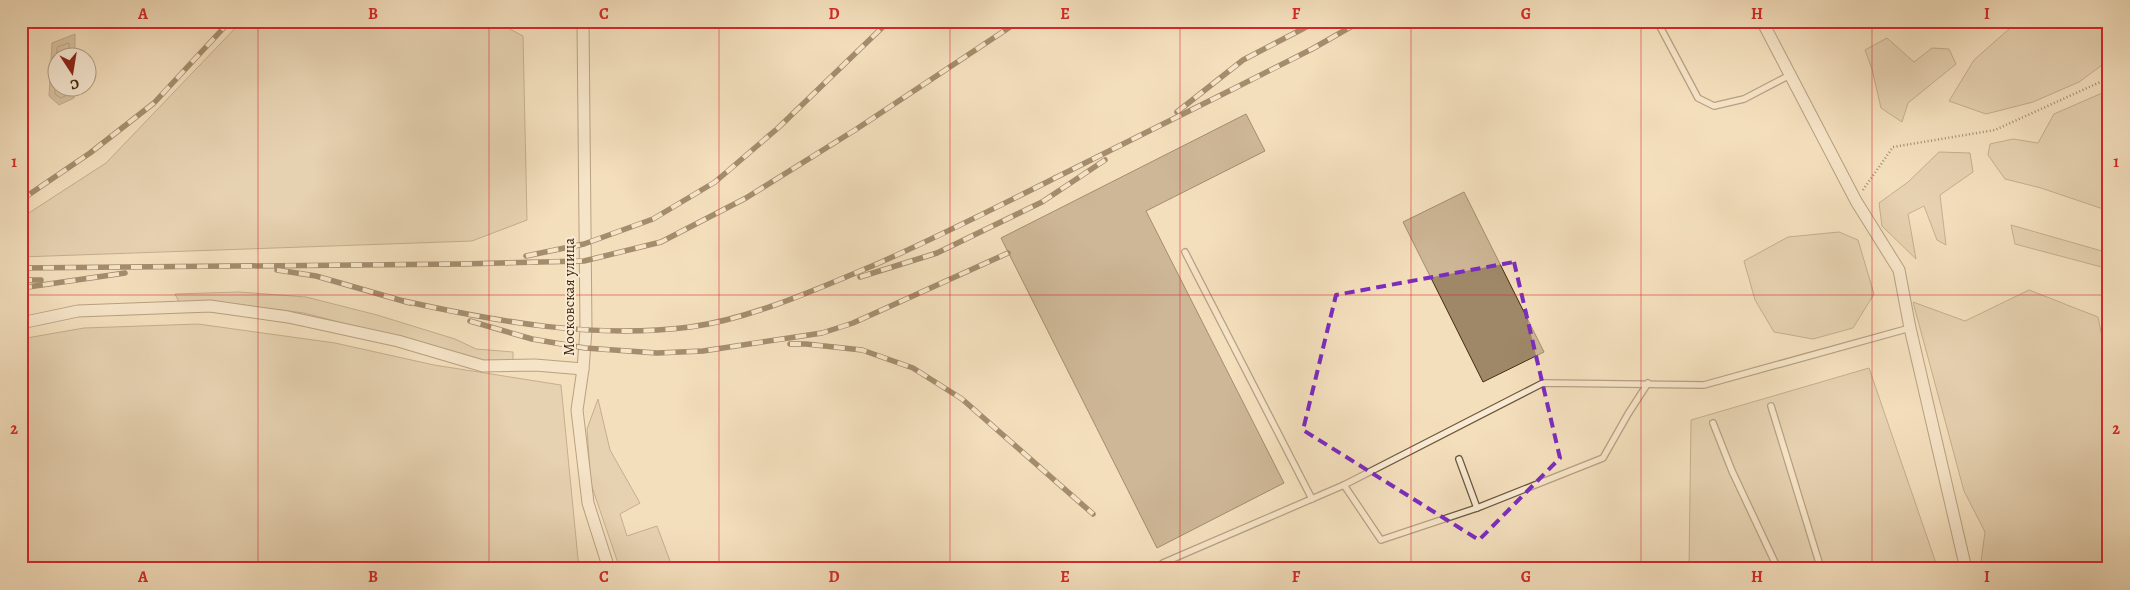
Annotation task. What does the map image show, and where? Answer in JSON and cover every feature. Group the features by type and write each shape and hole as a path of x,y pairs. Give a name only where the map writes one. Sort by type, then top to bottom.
{"street":[{"name":"Московская улица","path":"583,21 586,330 577,410 588,503 608,569"},
{"path":"1762,21 1856,202 1899,270 1910,328 1966,569"},
{"path":"21,323 78,311 210,306 288,317 398,341 483,366 535,365 583,370"}],"lane":[{"path":"1657,21 1698,98 1714,106 1744,99 1790,75"},
{"path":"1185,252 1312,499"},
{"path":"1164,562 1344,485 1544,383 1704,385 1910,328"},
{"path":"1344,485 1381,540 1477,508 1603,458 1628,414 1648,384"},
{"path":"1771,406 1820,569"},
{"path":"1713,423 1732,471 1778,569"},
{"path":"1459,459 1477,508"}],"path":[{"path":"1856,202 1893,147 1995,130 2109,78"}],"highlighted area":[{"path":"1514,262 1560,458 1479,540 1303,430 1336,295"}],"shaded area":[{"path":"242,21 389,21 394,23 500,24 523,36 527,220 472,241 21,257 21,218 106,163"},
{"path":"2018,21 2109,21 2109,60 2079,82 2033,102 1986,114 1949,101 1974,60"},
{"path":"1887,38 1914,62 1932,48 1949,49 1956,64 1908,103 1902,122 1881,108 1872,69 1865,50"},
{"path":"2109,90 2109,211 2041,188 2005,179 1988,155 1990,144 2013,139 2038,143 2054,114"},
{"path":"1939,152 1970,153 1973,172 1940,195 1946,245 1937,240 1924,206 1908,214 1916,259 1882,226 1879,203 1908,182"},
{"path":"2011,225 2109,253 2109,269 2015,244"},
{"path":"1839,232 1858,240 1874,294 1853,328 1813,339 1774,332 1755,300 1744,261 1788,237"},
{"path":"2029,290 2098,317 2106,358 2109,358 2109,552 2106,560 2097,569 1980,569 1985,532 1964,491 1913,302 1965,321"},
{"path":"239,292 306,297 377,315 455,339 476,349 513,352 513,361 474,360 425,344 304,313 226,303 179,302 175,294"},
{"path":"198,324 335,343 434,365 561,385 579,569 21,569 21,339 84,328"},
{"path":"1869,368 1938,569 1689,569 1691,420"},
{"path":"598,399 610,450 640,503 620,514 627,536 657,526 673,569 620,569 591,484 587,429"}],"water":[{"path":"75,34 75,48 52,48 52,43"},
{"path":"51,98 74,98 59,105"}],"building":[{"path":"1246,114 1265,151 1146,211 1284,483 1157,548 1001,238"},
{"path":"1464,192 1544,352 1483,382 1403,222"}],"railway":[{"path":"21,200 90,153 154,103 230,21"},
{"path":"526,256 584,244 653,219 715,182 778,128 889,21"},
{"path":"21,268 584,261 661,242 746,198 855,130 1019,21"},
{"path":"404,301 511,322 582,330 618,331 690,327 762,310 879,263 992,210 1312,49 1361,21"},
{"path":"1177,112 1243,60 1314,23"},
{"path":"860,277 937,253 1042,202 1105,160"},
{"path":"470,321 532,339 585,348 657,353 703,351 822,333 853,323 1008,253"},
{"path":"277,270 316,276 410,303"},
{"path":"21,288 125,273"},
{"path":"21,280 41,280"},
{"path":"790,344 862,350 913,368 962,399 1093,514"}]}
